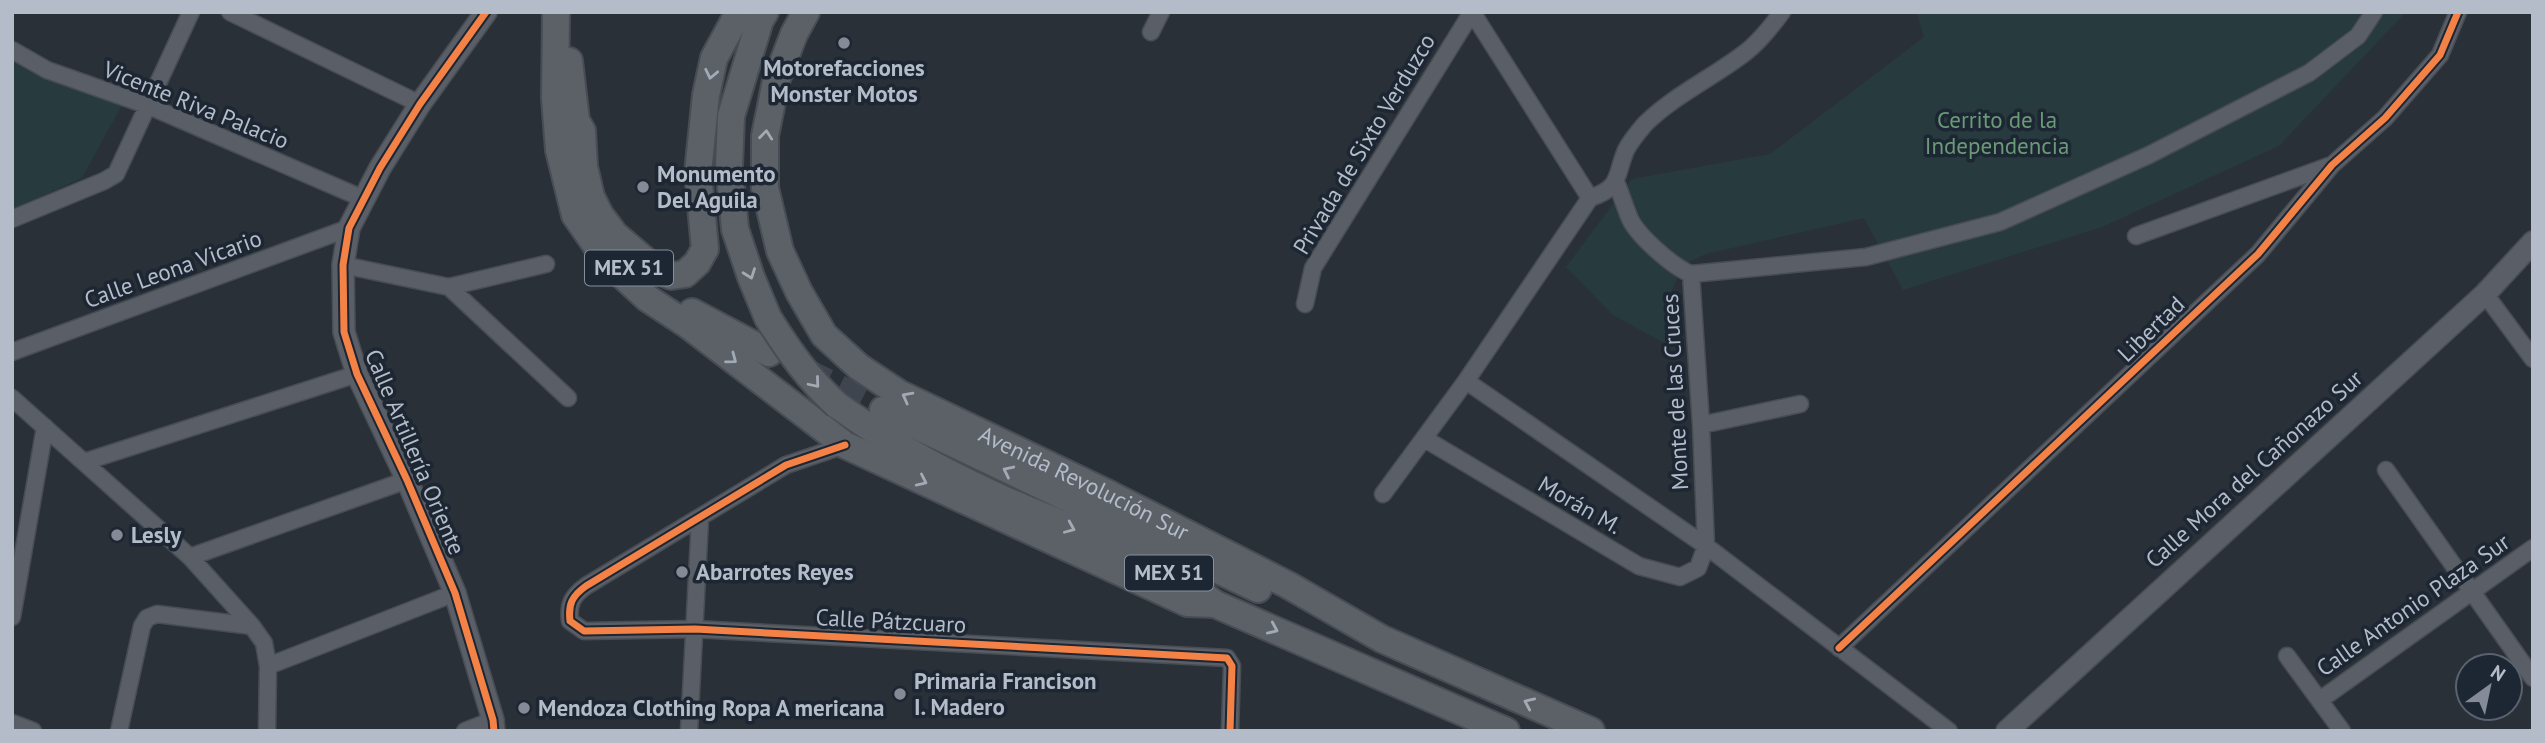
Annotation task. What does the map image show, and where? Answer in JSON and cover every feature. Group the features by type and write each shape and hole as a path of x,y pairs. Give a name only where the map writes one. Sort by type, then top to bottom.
{"main road":[{"path":"556,12 555,98 559,150 575,215 607,261 647,298 688,325 845,445 1187,603 1215,604"},
{"path":"563,12 576,121 582,131 584,167 591,197 600,215 615,234 654,268 671,276 685,274 697,263 705,249 698,173 706,94 714,58 739,12"},
{"name":"Avenida Revolución Sur","path":"765,12 760,20 731,116 729,166 735,229 768,318 792,355 823,393 869,428 902,448 990,493 1140,558 1185,581 1215,604 1506,731"},
{"name":"Avenida Revolución Sur","path":"806,12 794,34 776,81 765,136 765,188 780,251 799,292 824,335 859,367 900,394 1109,494 1288,585 1382,639 1591,731"},
{"name":"MEX 51","path":"576,121 570,130 571,155 585,207 606,243 635,275 698,316 769,354"},
{"name":"MEX 51","path":"883,410 1330,624 1366,638 1382,639"}],"street":[{"path":"12,219 116,174 191,12"},
{"path":"230,12 420,104"},
{"name":"Calle Artillería Oriente","path":"486,12 420,104 380,168 349,228 343,265 344,332 357,374 407,480 455,593 494,725"},
{"path":"1150,32 1161,12"},
{"path":"1472,12 1590,198"},
{"name":"Privada de Sixto Verduzco","path":"1305,304 1313,268 1472,12"},
{"path":"1383,494 1466,381 1590,198 1605,193 1616,182 1627,149 1645,125 1660,111 1747,51 1782,12"},
{"path":"1691,274 1866,257 2000,222 2149,155 2309,73 2358,36 2374,12"},
{"name":"Libertad","path":"1839,648 2258,254 2332,165 2385,118 2440,55 2458,12"},
{"name":"Vicente Riva Palacio","path":"12,50 47,70 149,106 364,200"},
{"path":"2136,236 2332,165"},
{"name":"Monte de las Cruces","path":"1616,182 1631,222 1649,242 1691,274 1706,546"},
{"name":"Calle Leona Vicario","path":"12,352 349,228"},
{"name":"Calle Mora del Cañonazo Sur","path":"2007,731 2485,294 2533,242"},
{"path":"343,265 449,287 546,264"},
{"path":"449,287 568,398"},
{"path":"2485,294 2533,359"},
{"path":"84,462 357,374"},
{"name":"Monte de las Cruces","path":"1466,381 1706,546 1949,731"},
{"path":"12,398 190,556 253,626 264,643 268,666 267,731"},
{"path":"1701,425 1800,404"},
{"path":"12,617 45,427"},
{"name":"Morán M.","path":"1425,439 1639,566 1680,577 1698,568 1706,546"},
{"path":"689,731 700,519 786,465 845,445"},
{"path":"2386,470 2533,678"},
{"path":"190,556 407,480"},
{"name":"Calle Pátzcuaro","path":"700,519 576,593 568,606 570,621 584,631 695,629 1227,658 1232,666 1230,731"},
{"name":"Calle Antonio Plaza Sur","path":"2320,699 2533,548"},
{"path":"268,666 455,593"},
{"path":"119,731 142,626 147,618 158,614 253,626"},
{"path":"2287,656 2342,731"},
{"path":"12,723 33,731"},
{"path":"465,731 494,725"}],"green space":[{"name":"Cerrito de la Independencia","path":"1916,12 2406,12 2279,146 2102,227 1903,290 1864,218 1706,254 1683,265 1672,290 1675,349 1613,315 1566,267 1632,179 1770,154 1924,37"},
{"path":"12,55 123,103 82,178 12,210"}],"tunnel":[{"path":"804,370 883,410"}],"cycle path":[{"path":"486,12 420,104 380,168 349,228 343,265 344,332 357,374 407,480 455,593 494,731"},
{"path":"1839,648 2258,254 2332,165 2385,118 2440,55 2458,12"},
{"path":"845,445 786,465 586,586 572,601 570,621 584,631 695,629 1227,658 1232,666 1230,731"}],"place":[{"name":"Motorefacciones Monster Motos","path":"844,43"},
{"name":"Monumento Del Aguila","path":"643,187"},
{"name":"Lesly","path":"117,535"},
{"name":"Abarrotes Reyes","path":"682,572"},
{"name":"Primaria Francison I. Madero","path":"900,694"},
{"name":"Mendoza Clothing Ropa A mericana","path":"524,708"}]}
